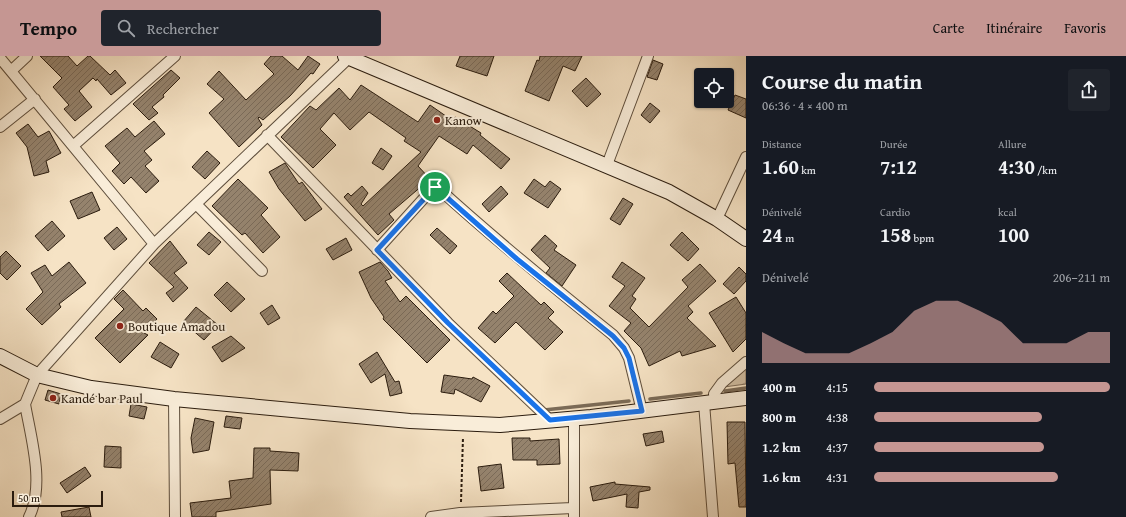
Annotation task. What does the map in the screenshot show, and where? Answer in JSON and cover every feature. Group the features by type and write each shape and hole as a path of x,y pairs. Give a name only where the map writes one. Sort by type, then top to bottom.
{"street":[{"path":"11,71 27,56"},
{"path":"73,146 175,56"},
{"path":"607,165 648,56"},
{"path":"29,517 35,496 36,456 25,404 37,375 154,244 197,205 347,57 669,192 717,219 746,239"},
{"path":"0,58 154,244"},
{"path":"0,127 35,99"},
{"path":"267,135 448,323 550,420"},
{"path":"717,219 746,157"},
{"path":"377,250 434,187 437,187 462,212 517,259 613,336 624,348 629,358 642,411"},
{"path":"197,205 262,271"},
{"path":"0,356 37,375 91,388 174,399 410,421 463,424 500,425 642,411 746,398"},
{"path":"713,517 709,403 722,383 746,362"},
{"path":"174,399 175,517"},
{"path":"0,419 25,404"},
{"path":"431,517 573,512 574,418"}],"path":[{"path":"460,515 463,424"}],"green space":[{"path":"746,363 746,384 724,387"}],"building":[{"path":"40,56 68,56 77,66 88,56 90,56 110,75 115,70 126,83 111,95 97,79 96,81 93,78 79,91 92,107 75,121 64,109 69,105 53,87 62,78"},
{"path":"271,56 282,56 298,70 308,56 320,64 313,74 311,73 290,96 263,120 259,117 258,118 262,125 239,147 209,113 224,99 207,84 219,71 246,100 274,74 264,64"},
{"path":"460,56 494,56 487,76 456,66"},
{"path":"540,56 582,56 575,71 563,66 549,101 525,91"},
{"path":"653,60 663,64 657,80 647,77"},
{"path":"171,70 180,78 163,95 164,97 152,107 158,113 149,120 133,104"},
{"path":"586,78 601,94 587,107 572,91"},
{"path":"361,85 418,122 430,105 453,121 455,117 481,133 480,135 510,159 501,169 473,145 467,154 439,136 418,166 430,179 389,214 394,220 378,235 344,197 348,193 351,196 362,186 368,193 361,204 363,206 421,152 404,141 406,138 369,112 350,130 334,113 320,129 336,145 313,168 281,137 310,106 316,110 339,88 350,100"},
{"path":"735,95 746,99 746,118 728,110 729,108 734,108"},
{"path":"650,103 660,111 650,123 641,115"},
{"path":"154,121 165,134 144,151 152,160 145,166 159,181 146,193 131,177 124,184 112,171 120,163 105,146 127,128 135,137"},
{"path":"28,124 38,137 49,131 61,153 46,161 49,172 34,176 27,147 16,133"},
{"path":"381,148 392,156 383,170 372,163"},
{"path":"207,151 220,163 205,179 192,167"},
{"path":"285,163 299,184 302,182 322,209 305,221 279,189 269,172"},
{"path":"238,179 268,208 261,215 280,237 263,253 245,233 242,235 212,206"},
{"path":"534,179 545,187 550,181 561,189 548,208 524,193"},
{"path":"501,186 508,194 489,212 482,204"},
{"path":"92,192 100,210 78,219 70,201"},
{"path":"623,198 633,204 620,225 610,219"},
{"path":"52,221 65,236 48,251 35,236"},
{"path":"117,227 127,239 114,250 104,238"},
{"path":"437,228 457,246 450,254 430,235"},
{"path":"209,232 221,242 209,255 197,245"},
{"path":"682,232 699,249 688,261 670,245"},
{"path":"545,235 557,246 554,250 576,265 562,286 546,273 550,268 531,250"},
{"path":"346,238 352,250 333,260 326,249"},
{"path":"170,241 187,263 174,273 188,288 173,302 166,293 174,287 149,263"},
{"path":"6,251 21,266 7,280 0,273 0,257"},
{"path":"69,262 86,283 59,304 61,307 42,325 26,309 43,292 31,273 45,265 52,276"},
{"path":"380,262 392,278 385,281 400,302 406,296 450,340 427,363 383,319 384,317 371,298 359,272"},
{"path":"622,262 645,278 632,296 636,299 630,308 649,327 688,287 682,280 700,264 716,281 688,306 693,312 687,318 716,346 682,356 680,351 649,366 641,348 624,331 631,323 609,306 625,286 612,277"},
{"path":"739,267 746,274 746,281 734,294 723,284"},
{"path":"507,273 541,305 544,302 554,312 548,318 563,332 545,350 516,322 495,343 478,328 493,311 496,314 514,296 499,281"},
{"path":"227,282 245,299 231,312 214,295"},
{"path":"123,290 143,311 146,308 157,319 144,333 148,335 120,363 95,338 124,309 114,299"},
{"path":"736,297 746,313 746,339 733,352 709,313"},
{"path":"272,305 280,318 268,325 260,313"},
{"path":"196,307 218,325 204,340 183,322"},
{"path":"231,336 245,348 222,362 212,347"},
{"path":"160,342 179,354 171,368 151,357"},
{"path":"377,352 395,382 399,381 402,393 390,396 385,374 371,383 359,364"},
{"path":"444,375 472,379 473,377 490,386 481,402 455,389 454,394 441,392"},
{"path":"48,390 61,394 59,404 45,400"},
{"path":"131,404 147,407 144,419 129,416"},
{"path":"226,416 242,418 240,429 224,427"},
{"path":"195,418 214,422 209,450 193,453 191,438"},
{"path":"727,422 745,422 746,507 739,507 735,463 728,464"},
{"path":"662,431 664,442 646,446 643,434"},
{"path":"512,438 530,438 530,441 559,439 560,464 537,465 537,460 513,460"},
{"path":"105,446 121,447 121,468 104,467"},
{"path":"254,448 270,448 270,451 299,453 298,471 270,470 271,504 216,512 216,517 192,517 190,503 231,498 229,481 253,478"},
{"path":"501,464 504,488 481,491 478,467"},
{"path":"85,467 91,476 67,493 60,483"},
{"path":"615,482 615,484 650,487 650,490 639,492 638,508 626,507 627,494 593,501 590,487"},
{"path":"89,507 91,517 62,517 61,512"}],"waterway":[{"path":"725,391 746,388"},
{"path":"650,399 701,393"},
{"path":"544,410 629,401"}],"place":[{"name":"Kanow","path":"437,120"},
{"name":"Boutique Amadou","path":"120,326"},
{"name":"Kandé bar Paul","path":"53,398"}],"route":[{"path":"435,187 437,187 462,212 517,259 613,336 624,348 629,358 642,411 550,420 448,323 377,250 435,187"}]}
